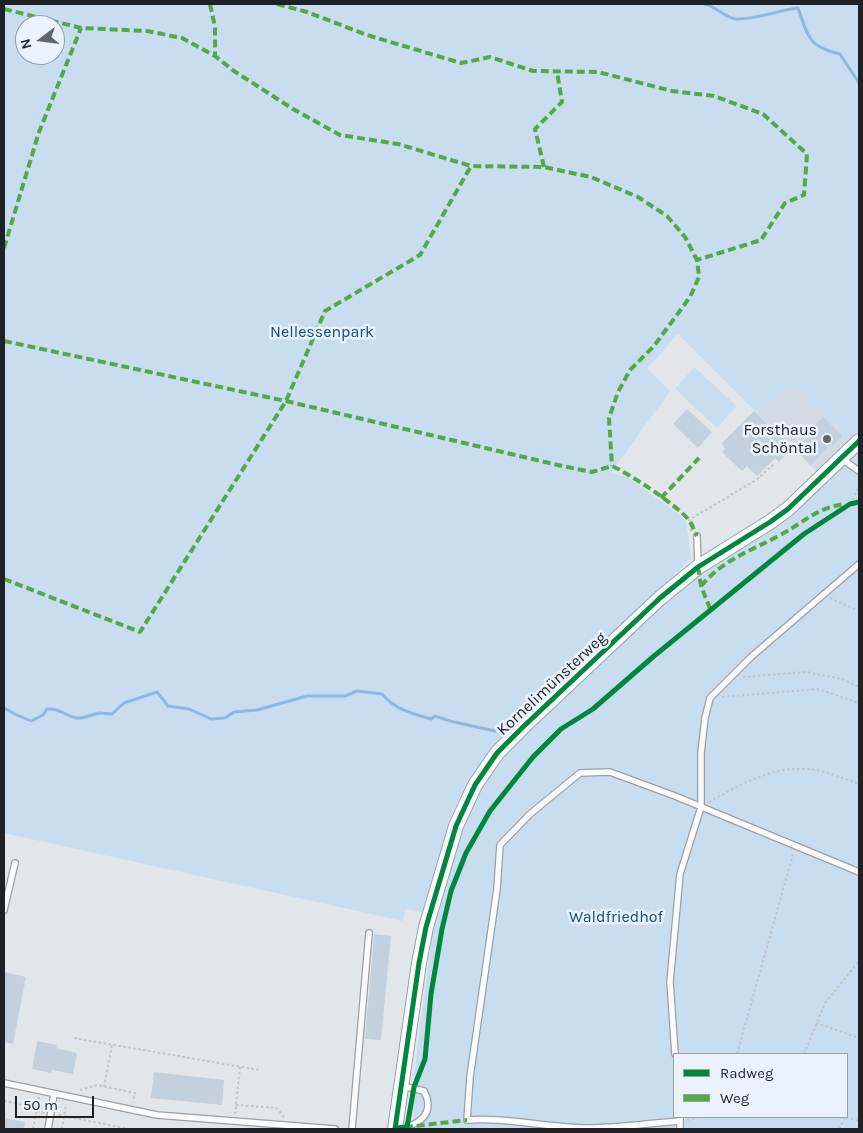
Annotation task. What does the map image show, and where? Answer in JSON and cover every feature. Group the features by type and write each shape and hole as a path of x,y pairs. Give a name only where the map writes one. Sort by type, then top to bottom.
{"street":[{"name":"Kornelimünsterweg","path":"399,1128 408,1086 419,963 426,927 456,826 475,785 497,753 660,598 698,567 770,522 788,508 859,441"}],"lane":[{"path":"842,458 859,471"},
{"path":"694,535 698,567"},
{"path":"675,1053 670,982 680,874 701,806 701,753 705,718 710,698 729,678 859,564"},
{"path":"680,1129 680,1119 588,1128 512,1121 467,1120 470,1077 497,889 500,845 530,814 580,773 610,772 701,806 859,872"},
{"path":"4,910 15,863"},
{"path":"352,1129 369,933"},
{"path":"4,1083 157,1115 234,1122 258,1127 291,1126 336,1129"},
{"path":"399,1128 422,1118 428,1112 428,1100 424,1091 408,1086"},
{"path":"48,1129 54,1094"}],"path":[{"path":"694,535 689,520 756,480 775,463"},
{"path":"850,504 859,487"},
{"path":"408,1086 425,1059 442,929 451,891 466,853 490,810 533,757 561,729 593,708 804,534 850,504 859,502"},
{"path":"823,595 859,611"},
{"path":"729,678 806,672 842,679 859,686"},
{"path":"710,698 818,689 859,703"},
{"path":"701,806 753,779 785,769 809,769 859,784"},
{"path":"737,1053 796,845"},
{"path":"804,1053 825,1003 859,961"},
{"path":"816,1024 859,1038"},
{"path":"74,1038 259,1070"},
{"path":"104,1086 112,1045"},
{"path":"234,1122 240,1067"},
{"path":"62,1129 68,1097 78,1091 97,1085 135,1093 132,1110"},
{"path":"33,1129 41,1091"},
{"path":"4,1101 37,1108"},
{"path":"236,1105 277,1108 291,1126"},
{"path":"37,1111 129,1129"}],"shaded area":[{"path":"791,384 849,440 817,472 758,414"}],"green space":[{"name":"Nellessenpark","path":"4,4 859,4 859,430 849,440 791,384 758,414 678,334 647,369 670,391 611,473 627,477 680,515 686,522 691,558 640,610 499,738 473,774 450,818 422,912 405,909 403,921 4,833"},
{"path":"694,367 737,406 717,428 675,389"},
{"name":"Waldfriedhof","path":"859,448 859,1129 413,1129 414,1074 435,914 461,830 479,790 501,757 656,606"}],"building":[{"path":"687,409 712,432 698,448 673,424"},
{"path":"754,411 793,448 779,462 775,458 757,476 747,466 742,471 722,452 725,449 722,443"},
{"name":"Forsthaus Schöntal","path":"823,417 842,436 832,446 831,444 811,465 796,451 816,431 812,428"},
{"path":"374,934 391,936 381,1040 365,1039"},
{"path":"4,972 26,977 13,1044 4,1042"},
{"path":"37,1041 57,1045 56,1048 77,1053 73,1074 52,1070 51,1073 32,1069"},
{"path":"154,1072 224,1080 222,1105 151,1098"},
{"path":"4,1118 25,1122 24,1129 4,1129"}],"waterway":[{"path":"704,4 713,7 728,17 736,19 752,18 798,8 807,33 815,44 840,54 859,83"},
{"path":"4,708 31,721 43,715 47,709 80,718 100,713 112,714 124,703 157,692 168,706 189,709 211,719 225,718 234,712 257,710 307,696 345,696 357,691 382,694 398,707 423,717 431,719 435,716 495,731"}],"marked path":[{"path":"210,4 215,27 215,56"},
{"path":"277,4 307,12 367,35 461,63 490,57 533,71 598,72 672,91 714,96 763,114 807,154 804,195 785,203 761,240 697,260"},
{"path":"4,9 81,28 147,31 182,38 215,56 234,71 293,109 340,135 398,144 471,166 544,167 591,177 638,197 667,216 685,237 697,260 699,277 690,297 654,346 630,370 618,392 609,418 612,466"},
{"path":"4,248 39,132 81,28"},
{"path":"544,167 535,129 562,102 557,72"},
{"path":"4,579 140,632 286,401 325,311 420,255 471,166"},
{"path":"4,341 286,401 562,466 592,472 612,466 641,482 682,513 697,536"},
{"path":"661,498 699,458"},
{"path":"701,586 719,568 739,556 819,512 845,504"},
{"path":"698,567 701,586 711,611"},
{"path":"408,1125 407,1127 467,1120"}],"cycle path":[{"path":"395,1129 426,927 456,826 475,785 497,753 660,598 698,567 788,509 859,441"},
{"path":"396,1128 407,1127 414,1087 425,1059 431,994 442,929 451,891 466,853 490,811 533,757 561,729 593,709 654,656 804,534 850,504 859,502"}],"place":[{"name":"Forsthaus Schöntal","path":"827,439"}]}
